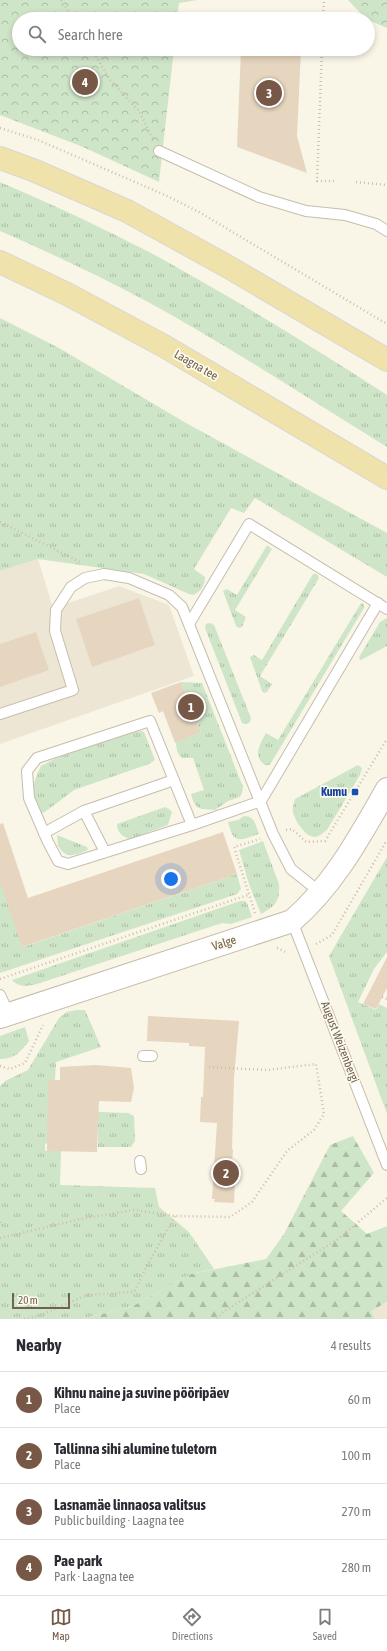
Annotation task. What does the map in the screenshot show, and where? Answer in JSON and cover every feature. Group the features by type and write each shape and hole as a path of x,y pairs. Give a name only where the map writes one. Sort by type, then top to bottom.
{"main road":[{"path":"0,158 33,170 127,211 225,265 387,360"},
{"name":"Laagna tee","path":"0,262 67,294 164,346 387,478"}],"street":[{"name":"Valge","path":"3,1009 45,1002 292,921 321,893 346,859 387,789"}],"lane":[{"path":"159,151 259,197 306,211 345,214 376,224 387,231"},
{"path":"188,624 249,524 387,609"},
{"path":"0,714 73,690 55,631 56,610 71,587 85,578 104,574 129,578 169,595 182,607 273,834 291,868 321,893"},
{"path":"192,825 150,721 37,758 27,771 29,798 44,833 58,861 68,864 192,825 261,801 378,603"},
{"path":"44,833 84,811 174,780"},
{"path":"84,811 106,852"},
{"name":"August Weizenbergi","path":"292,921 387,1165"}],"path":[{"path":"61,0 69,12"},
{"path":"323,12 324,0"},
{"path":"96,56 110,79 139,111 159,151"},
{"path":"322,56 317,181 335,181"},
{"path":"0,128 45,143 165,195 199,212 387,324"},
{"path":"356,182 387,185"},
{"path":"0,522 104,574"},
{"path":"0,979 248,895 234,847 292,829 306,842 325,841 387,739"},
{"path":"382,997 387,999"},
{"path":"0,1066 10,1068 24,1063 45,1021 45,1002"},
{"path":"0,1238 81,1219 134,1210 175,1216 230,1217 252,1202 287,1151 314,1130 324,1114 316,1064 267,1070 207,1066"},
{"path":"217,1319 223,1312 338,1239 387,1198"},
{"path":"24,1319 41,1315 87,1295 134,1292 175,1216"}],"shaded area":[{"path":"38,559 53,608 119,586 169,605 194,676 0,744 0,571"},
{"path":"387,1302 387,1319 375,1319 371,1311"}],"green space":[{"path":"0,0 197,0 179,3 178,12 12,12 12,56 173,56 159,182 83,147 0,115"},
{"path":"348,0 387,0 387,28 375,23 375,12 359,12"},
{"path":"0,182 77,216 153,254 272,323 387,395 387,447 179,319 112,283 0,231"},
{"path":"0,318 59,348 186,423 387,533 387,577 255,498 244,513 231,508 194,569 205,577 202,588 193,595 144,574 38,559 0,571"},
{"path":"268,546 272,549 235,610 246,617 242,627 239,628 236,626 223,591 227,589 237,595"},
{"path":"313,574 317,574 319,578 260,676 272,684 267,692 264,693 250,657 254,655 262,660"},
{"path":"361,603 364,604 364,608 271,763 269,765 265,765 259,758 258,750 266,733 278,740"},
{"path":"387,618 387,646 360,660 359,657 380,622"},
{"path":"210,623 214,625 251,718 250,722 247,724 242,723 205,628 206,624"},
{"path":"181,682 202,683 243,787 240,797 228,801 215,810 198,808 194,803 191,794 204,790 193,758 181,758 177,751 176,742 201,732"},
{"path":"141,731 144,732 155,760 149,764 74,790 45,812 42,813 37,809 34,803 33,791 36,777 41,766 56,758 130,733"},
{"path":"358,765 362,768 360,775 327,830 316,837 308,835 294,816 293,808 295,799"},
{"path":"165,807 172,812 168,825 130,839 119,832 117,824"},
{"path":"244,816 248,816 253,820 259,834 242,839 235,838 230,830 228,822 238,820"},
{"path":"57,835 87,847 88,850 75,855 68,855 58,846"},
{"path":"263,841 279,884 279,895 274,905 261,914 249,884 239,850"},
{"path":"387,857 387,952 374,969 358,1002 376,1010 379,1004 387,1008 387,1114 329,956"},
{"path":"237,874 241,889 237,894 0,973 0,879 23,947"},
{"path":"240,901 245,901 247,903 252,917 231,924 222,923 37,984 27,986 15,983 12,980"},
{"path":"85,1010 101,1047 56,1062 55,1080 48,1080 48,1143 45,1144 45,1151 61,1151 60,1185 155,1188 159,1207 189,1232 214,1269 191,1274 131,1307 81,1319 0,1319 0,1086 5,1081 28,1070 59,1018 67,1012"},
{"path":"25,1027 29,1041 17,1054 10,1058 0,1059 0,1036"},
{"path":"98,1112 128,1113 134,1116 135,1141 131,1147 98,1147"},
{"path":"353,1136 374,1173 341,1211 367,1234 387,1226 387,1302 371,1311 375,1319 81,1319 131,1307 191,1274 266,1259 284,1234 330,1145"}],"building":[{"path":"241,56 301,56 297,136 307,173 237,147"},
{"path":"139,598 155,645 92,667 76,619"},
{"path":"36,632 49,670 0,687 0,644"},
{"path":"181,682 201,732 175,743 163,711 159,713 151,693"},
{"path":"3,823 28,898 223,832 237,874 22,947 0,882 0,824"},
{"path":"387,957 387,988 376,1009 363,1004"},
{"path":"148,1016 239,1021 234,1078 232,1165 240,1165 238,1181 235,1181 234,1203 214,1202 215,1199 212,1199 217,1123 200,1122 201,1097 203,1097 205,1047 189,1046 189,1043 147,1041"},
{"path":"96,1065 131,1068 134,1088 131,1102 99,1101 97,1152 47,1151 48,1080 60,1080 60,1067"}],"place":[{"name":"Pae park","path":"85,82"},
{"name":"Lasnamäe linnaosa valitsus","path":"269,93"},
{"name":"Kihnu naine ja suvine pööripäev","path":"191,707"},
{"name":"Kumu","path":"355,792"},
{"name":"Tallinna sihi alumine tuletorn","path":"226,1173"}]}
